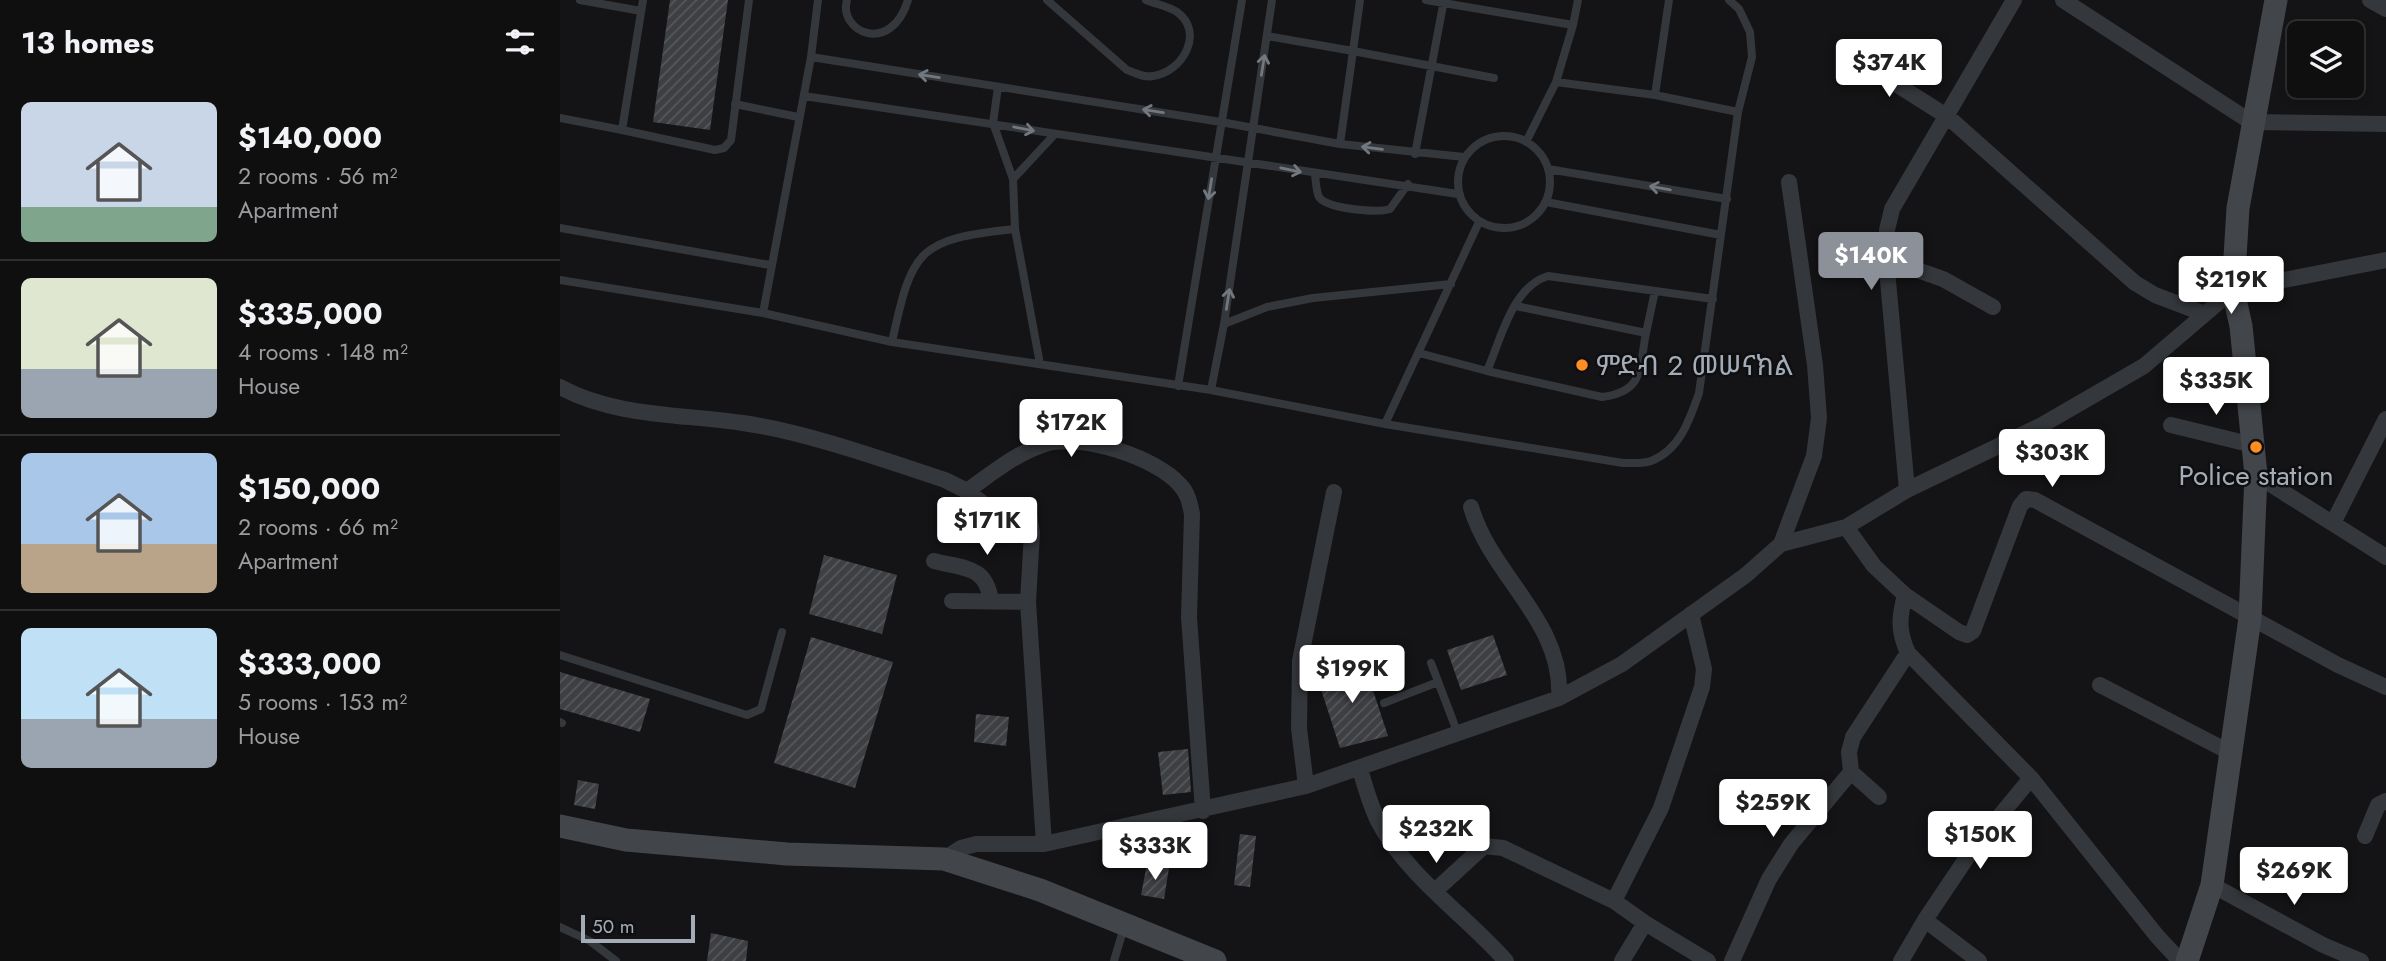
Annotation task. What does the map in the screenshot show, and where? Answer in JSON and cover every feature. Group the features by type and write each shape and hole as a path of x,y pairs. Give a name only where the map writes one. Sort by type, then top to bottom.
{"street":[{"path":"1907,490 1886,259 1887,230 1892,209 2014,0"},
{"path":"2063,0 2251,122 2386,124"},
{"path":"2186,961 2212,885 2233,754 2250,618 2256,475 2241,326 2233,290 2238,208 2251,122 2276,0"},
{"path":"2370,0 2386,9"},
{"path":"1847,53 1948,117 2135,284 2155,295 2205,314"},
{"path":"1781,544 1814,456 1819,418 1815,365 1789,182"},
{"path":"1886,259 1943,279 1993,307"},
{"path":"944,859 961,848 976,844 1044,844 1203,811 1306,786 1559,698 1622,664 1746,575 1781,544 1846,527 1907,490 2042,425 2144,366 2233,290 2386,260"},
{"path":"560,387 592,400 638,411 746,423 785,433 892,463 967,491 995,512 1023,513 1029,516 1032,532 1028,602 1044,844"},
{"path":"2333,523 2386,419"},
{"path":"2171,425 2253,445"},
{"path":"967,491 1021,454 1046,443 1068,440 1135,456 1180,484 1189,498 1192,514 1189,617 1203,811"},
{"path":"2256,475 2386,557"},
{"path":"1306,786 1299,728 1300,661 1334,492"},
{"path":"1846,527 1874,566 1905,595 1967,635 1973,631 2020,506 2026,499 2035,500 2338,665 2386,687"},
{"path":"1471,507 1492,555 1525,598 1555,653 1561,674 1559,698"},
{"path":"934,561 981,574 989,586 991,601"},
{"path":"1905,595 1898,620 1899,635 1908,653 2031,778 2180,961"},
{"path":"952,601 1028,602"},
{"path":"1614,901 1661,808 1702,687 1704,669 1691,614"},
{"path":"1879,797 1851,772 1849,752 1853,737 1908,653"},
{"path":"2100,685 2233,754"},
{"path":"1360,769 1379,821 1412,867 1506,961"},
{"path":"1731,961 1769,879 1791,844 1851,772"},
{"path":"1901,961 1974,847 2031,778"},
{"path":"2365,836 2378,805 2386,801"},
{"path":"560,826 626,841 787,854 944,859 1040,890 1215,961"},
{"path":"1436,890 1484,846 1494,846 1614,901 1708,961"},
{"path":"2212,885 2323,945 2361,961"},
{"path":"1925,920 1979,961"},
{"path":"1622,961 1645,923"}],"lane":[{"path":"580,0 642,11"},
{"path":"622,130 643,0"},
{"path":"560,118 715,150 724,148 731,140 748,0"},
{"path":"763,313 811,57 818,0"},
{"path":"847,0 845,6 849,20 864,33 885,33 895,27 908,0"},
{"path":"1047,0 1127,70 1143,76 1156,76 1182,58 1191,45 1192,33 1178,12 1146,0"},
{"path":"1178,386 1242,0"},
{"path":"1211,390 1224,324 1272,0"},
{"path":"1340,144 1360,0"},
{"path":"1426,0 1573,26"},
{"path":"1526,142 1556,82 1578,0"},
{"path":"1655,95 1669,0"},
{"path":"560,280 763,313 892,342 1211,390 1385,424 1623,463 1650,462 1671,448 1688,426 1699,393 1738,112 1752,57 1750,32 1739,9 1729,0"},
{"path":"1415,154 1443,1"},
{"path":"1267,36 1494,78"},
{"path":"811,57 1221,122 1340,144 1415,154 1464,157"},
{"path":"1556,82 1655,95 1738,112"},
{"path":"998,87 993,123 1013,179 1015,229 1040,363"},
{"path":"804,96 993,123 1054,135 1249,161 1315,175 1408,184 1458,194"},
{"path":"735,104 798,117"},
{"path":"1013,179 1054,135"},
{"path":"1510,136 1526,142 1540,153 1548,169 1550,186 1546,202 1531,220 1509,229 1493,228 1479,222 1466,210 1458,194 1457,175 1464,157 1476,144 1492,137 1510,136"},
{"path":"1548,169 1727,199"},
{"path":"1315,175 1318,196 1326,203 1378,213 1390,209 1408,184"},
{"path":"1546,202 1721,235"},
{"path":"1385,424 1479,222"},
{"path":"560,228 770,265"},
{"path":"892,342 904,285 915,262 934,247 970,234 1015,229"},
{"path":"1487,371 1516,306 1533,281 1548,276 1713,299"},
{"path":"1224,324 1267,306 1313,298 1451,284"},
{"path":"1419,353 1602,397 1620,395 1630,391 1637,378 1655,291"},
{"path":"1516,306 1646,333"},
{"path":"560,655 747,715 761,709 782,632"},
{"path":"1431,663 1458,734"},
{"path":"1384,702 1438,682"},
{"path":"1114,961 1124,925"},
{"path":"560,927 590,941 611,959"}],"building":[{"path":"670,0 728,0 710,130 653,122"},
{"path":"824,555 897,575 882,634 809,614"},
{"path":"1493,635 1507,675 1461,690 1447,650"},
{"path":"811,637 893,662 855,788 774,763"},
{"path":"1363,660 1388,736 1340,748 1317,677"},
{"path":"560,672 650,699 640,732 560,709"},
{"path":"976,714 1009,717 1006,746 974,742"},
{"path":"1188,749 1191,792 1163,795 1158,752"},
{"path":"578,780 599,784 595,809 574,805"},
{"path":"1240,834 1256,836 1250,887 1234,885"},
{"path":"1147,864 1169,868 1164,899 1141,895"},
{"path":"711,933 748,941 746,961 707,961"}],"place":[{"name":"ምድብ 2 መሠናክል","path":"1582,365"},
{"name":"Police station","path":"2256,447"}]}
